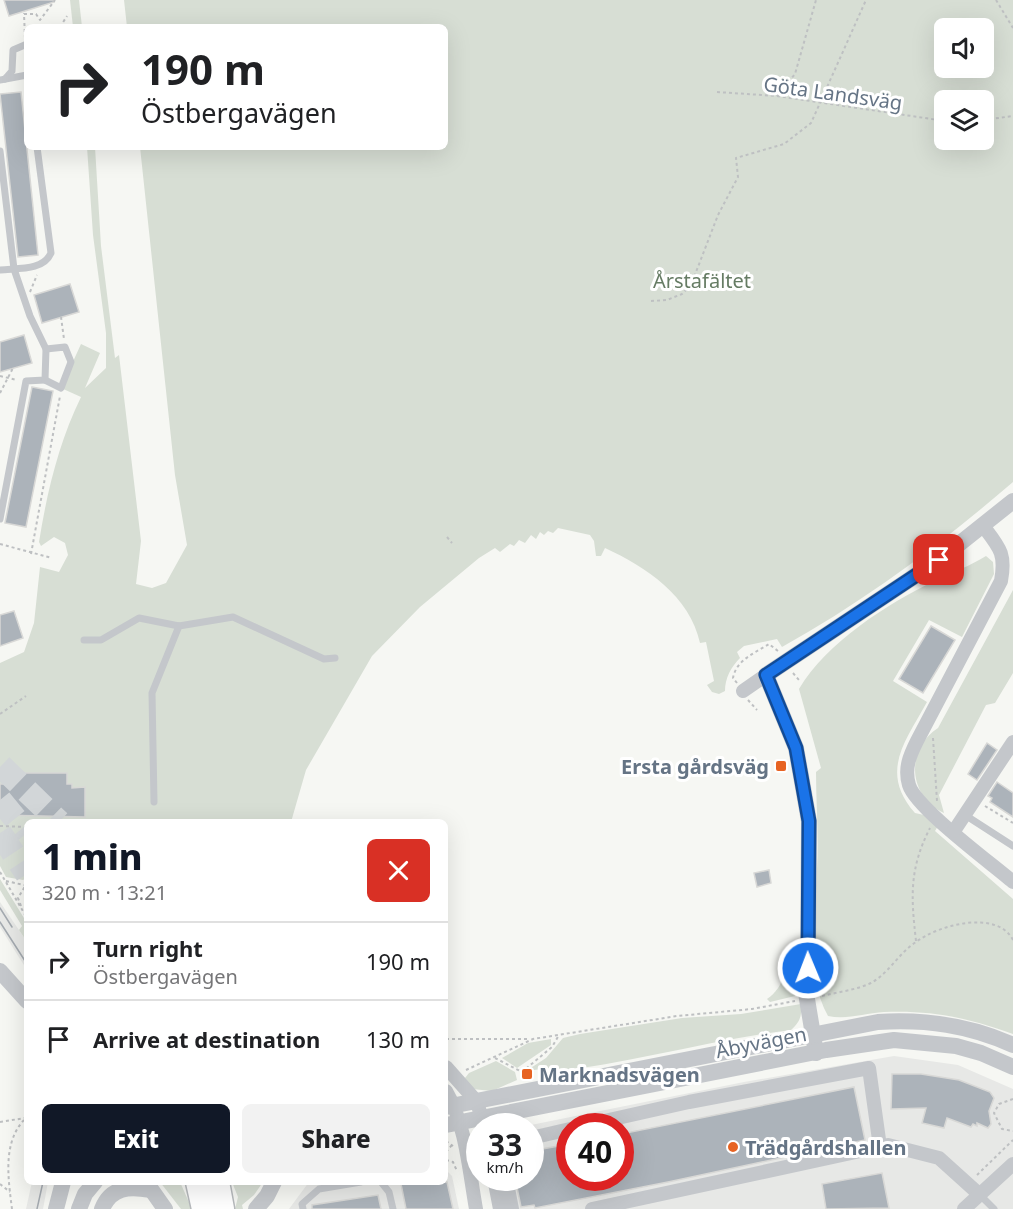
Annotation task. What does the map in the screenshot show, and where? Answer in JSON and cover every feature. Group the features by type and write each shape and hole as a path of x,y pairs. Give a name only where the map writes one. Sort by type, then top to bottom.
{"highway":[{"path":"199,1185 204,1209"},
{"path":"218,1185 222,1209"}],"street":[{"path":"742,691 939,560 984,527 1013,501"},
{"path":"984,527 1002,551 1004,564 1001,581 908,759 907,775 915,798 1013,882"},
{"path":"766,675 796,748 809,821 808,968 821,1052"},
{"path":"954,831 1013,742"},
{"path":"0,971 24,998"},
{"name":"Åbyvägen","path":"450,1107 817,1032 878,1022 935,1022 960,1026 1013,1045"},
{"name":"Åbyvägen","path":"531,1113 821,1052 894,1040 925,1041 973,1050 1009,1068"},
{"path":"634,1114 869,1068 880,1147"},
{"path":"448,1069 477,1102 480,1113"},
{"path":"450,1107 452,1124 476,1209"},
{"path":"592,1209 888,1145 939,1158 980,1195"},
{"path":"964,1209 1013,1164"},
{"path":"56,1209 62,1185"},
{"path":"79,1209 85,1194 92,1185"},
{"path":"256,1209 274,1185"},
{"path":"102,1209 109,1197 123,1188 148,1186 165,1209"},
{"path":"497,1191 500,1209"},
{"path":"509,1191 512,1209"}],"lane":[{"path":"2,80 12,71 13,50 24,45"},
{"path":"2,80 24,76"},
{"path":"0,270 41,265 47,262 51,253 37,150"},
{"path":"0,151 14,269 46,349 45,380"},
{"path":"0,519 26,381 45,380 61,388 71,362 65,347 46,349"},
{"path":"84,640 101,640 139,618 178,626 233,617 324,659 335,658"},
{"path":"153,802 152,693 178,626"},
{"path":"964,815 1013,846"},
{"path":"303,1209 302,1204 320,1189 343,1185"},
{"path":"383,1185 389,1192 393,1209"},
{"path":"980,1195 994,1209"}],"path":[{"path":"25,24 24,14 36,14 40,21 55,0"},
{"path":"777,96 795,74 816,0"},
{"path":"651,301 667,300 682,294 691,285 718,215 738,177 736,158 784,144 802,133 811,123 866,0"},
{"path":"996,0 1013,28"},
{"path":"62,24 67,16"},
{"name":"Göta Landsväg","path":"717,92 777,96 934,120"},
{"path":"994,119 1013,116"},
{"path":"26,303 41,265"},
{"path":"61,317 65,347"},
{"path":"0,393 13,368"},
{"path":"0,375 26,381"},
{"path":"31,554 61,388"},
{"path":"447,537 452,543"},
{"path":"0,544 52,558"},
{"path":"742,691 733,678 734,670 742,661 769,644"},
{"path":"0,714 26,696"},
{"path":"916,941 911,892 918,852 936,817 942,812 936,799 933,732"},
{"path":"975,799 1013,823"},
{"path":"0,826 24,827"},
{"path":"0,872 23,912"},
{"path":"5,881 24,884"},
{"path":"23,912 18,898 24,886"},
{"path":"822,996 873,982 916,941 945,927 963,923 999,926 1013,940"},
{"path":"448,1039 533,1039 677,1016 752,1010 798,1001"},
{"path":"495,1058 522,1072 552,1047 560,1035"},
{"path":"460,1072 533,1039"},
{"path":"1013,1099 999,1104 994,1113 1002,1129 1013,1131"},
{"path":"0,1122 24,1118"},
{"path":"12,1209 9,1145 13,1133 24,1120"},
{"path":"969,1184 1013,1140"},
{"path":"448,1161 454,1163 458,1177"},
{"path":"0,1184 10,1192"}],"shaded area":[{"path":"0,902 24,938 24,965 0,927"},
{"path":"894,1056 958,1065 1013,1089 1013,1209 507,1209 503,1191 544,1191 544,1122 556,1120 556,1191 634,1191 634,1113 590,1113 744,1082"},
{"path":"448,1172 452,1176 459,1209 289,1209 307,1185 448,1185"},
{"path":"31,1185 47,1185 43,1209 26,1209"}],"green space":[{"path":"70,0 79,0 82,24 73,24"},
{"name":"Årstafältet","path":"124,0 1013,0 1013,482 902,570 843,611 782,647 777,639 744,646 737,652 740,658 729,673 725,691 719,694 712,692 707,685 714,681 706,642 700,643 687,611 664,585 636,564 605,548 601,556 596,556 594,541 590,535 558,528 553,533 548,531 544,535 540,532 536,539 531,535 525,543 519,540 514,546 510,544 500,552 495,548 479,558 420,607 372,656 306,770 292,819 24,819 24,880 6,877 0,866 0,663 24,652 34,623 40,567 59,572 68,555 65,543 54,537 41,546 39,542 55,468 66,432 81,397 61,388 81,344 100,353 85,388 106,368 106,333 93,235 87,150 95,150 101,246 115,358 119,355 141,541 136,584 152,588 166,583 187,545 175,475 140,150 448,150 448,24 127,24"},
{"path":"986,556 993,562 994,574 962,637 929,620 893,681 927,702 904,744 897,770 904,798 915,813 924,815 938,826 935,831 1013,899 1013,1034 965,1019 918,1012 884,1012 849,1017 828,1016 821,999 813,963 818,857 816,772 821,768 799,689 825,656 860,626 917,590"},
{"path":"1013,590 1013,673 995,703 986,705 939,795 944,813 923,796 915,772 916,760 927,737 938,728"},
{"path":"0,879 24,918 24,938 19,930 22,926 0,890"},
{"path":"788,948 792,949 795,996 770,1002 767,999 778,989 784,976"},
{"path":"801,1004 800,1019 791,1030 582,1068 552,1072 550,1068 526,1071 546,1058 563,1038 682,1018 741,1014"},
{"path":"551,1039 551,1045 517,1068 502,1058 528,1043"},
{"path":"496,1061 515,1072 517,1080 492,1091 472,1089 465,1078 469,1073"},
{"path":"162,1185 181,1185 192,1209 181,1209"},
{"path":"233,1185 261,1185 254,1195 242,1205 243,1209 235,1209 238,1197"}],"building":[{"path":"4,0 54,0 54,2 9,16"},
{"path":"21,92 24,150 27,150 38,255 18,257 0,94"},
{"path":"70,284 79,312 42,323 34,295"},
{"path":"24,335 32,363 0,372 0,342"},
{"path":"32,387 53,391 26,527 5,523"},
{"path":"14,611 23,638 0,646 0,615"},
{"path":"931,626 955,640 923,693 899,679"},
{"path":"987,743 997,750 977,780 968,774"},
{"path":"4,773 67,773 67,784 72,784 72,788 85,787 85,817 0,815 0,784 4,784"},
{"path":"997,782 1013,793 1013,817 990,802 992,798 988,796"},
{"path":"769,870 771,883 757,887 754,873"},
{"path":"892,1074 921,1074 959,1080 990,1092 994,1098 989,1111 991,1124 988,1128 977,1123 977,1126 973,1124 971,1127 947,1118 944,1128 922,1123 926,1108 891,1109"},
{"name":"Trädgårdshallen","path":"854,1087 865,1140 634,1189 634,1131"},
{"name":"Trädgårdshallen","path":"556,1147 556,1191 622,1191 535,1208 534,1205 521,1207 518,1191 544,1191 544,1149"},
{"path":"882,1173 889,1208 826,1209 822,1184"},
{"path":"401,1185 448,1185 453,1209 406,1209"},
{"path":"378,1195 381,1209 312,1209 312,1205"}],"tunnel":[{"path":"1,766 56,819"},
{"path":"0,800 24,829"},
{"path":"0,833 24,869"}],"tram line":[{"path":"0,908 12,927"},
{"path":"0,922 24,959"},
{"path":"37,1209 42,1185"}],"place":[{"name":"Ersta gårdsväg","path":"781,766"},
{"name":"Marknadsvägen","path":"527,1074"},
{"name":"Trädgårdshallen","path":"733,1147"}],"route":[{"path":"808,968 809,821 796,748 766,675 939,560"}]}
